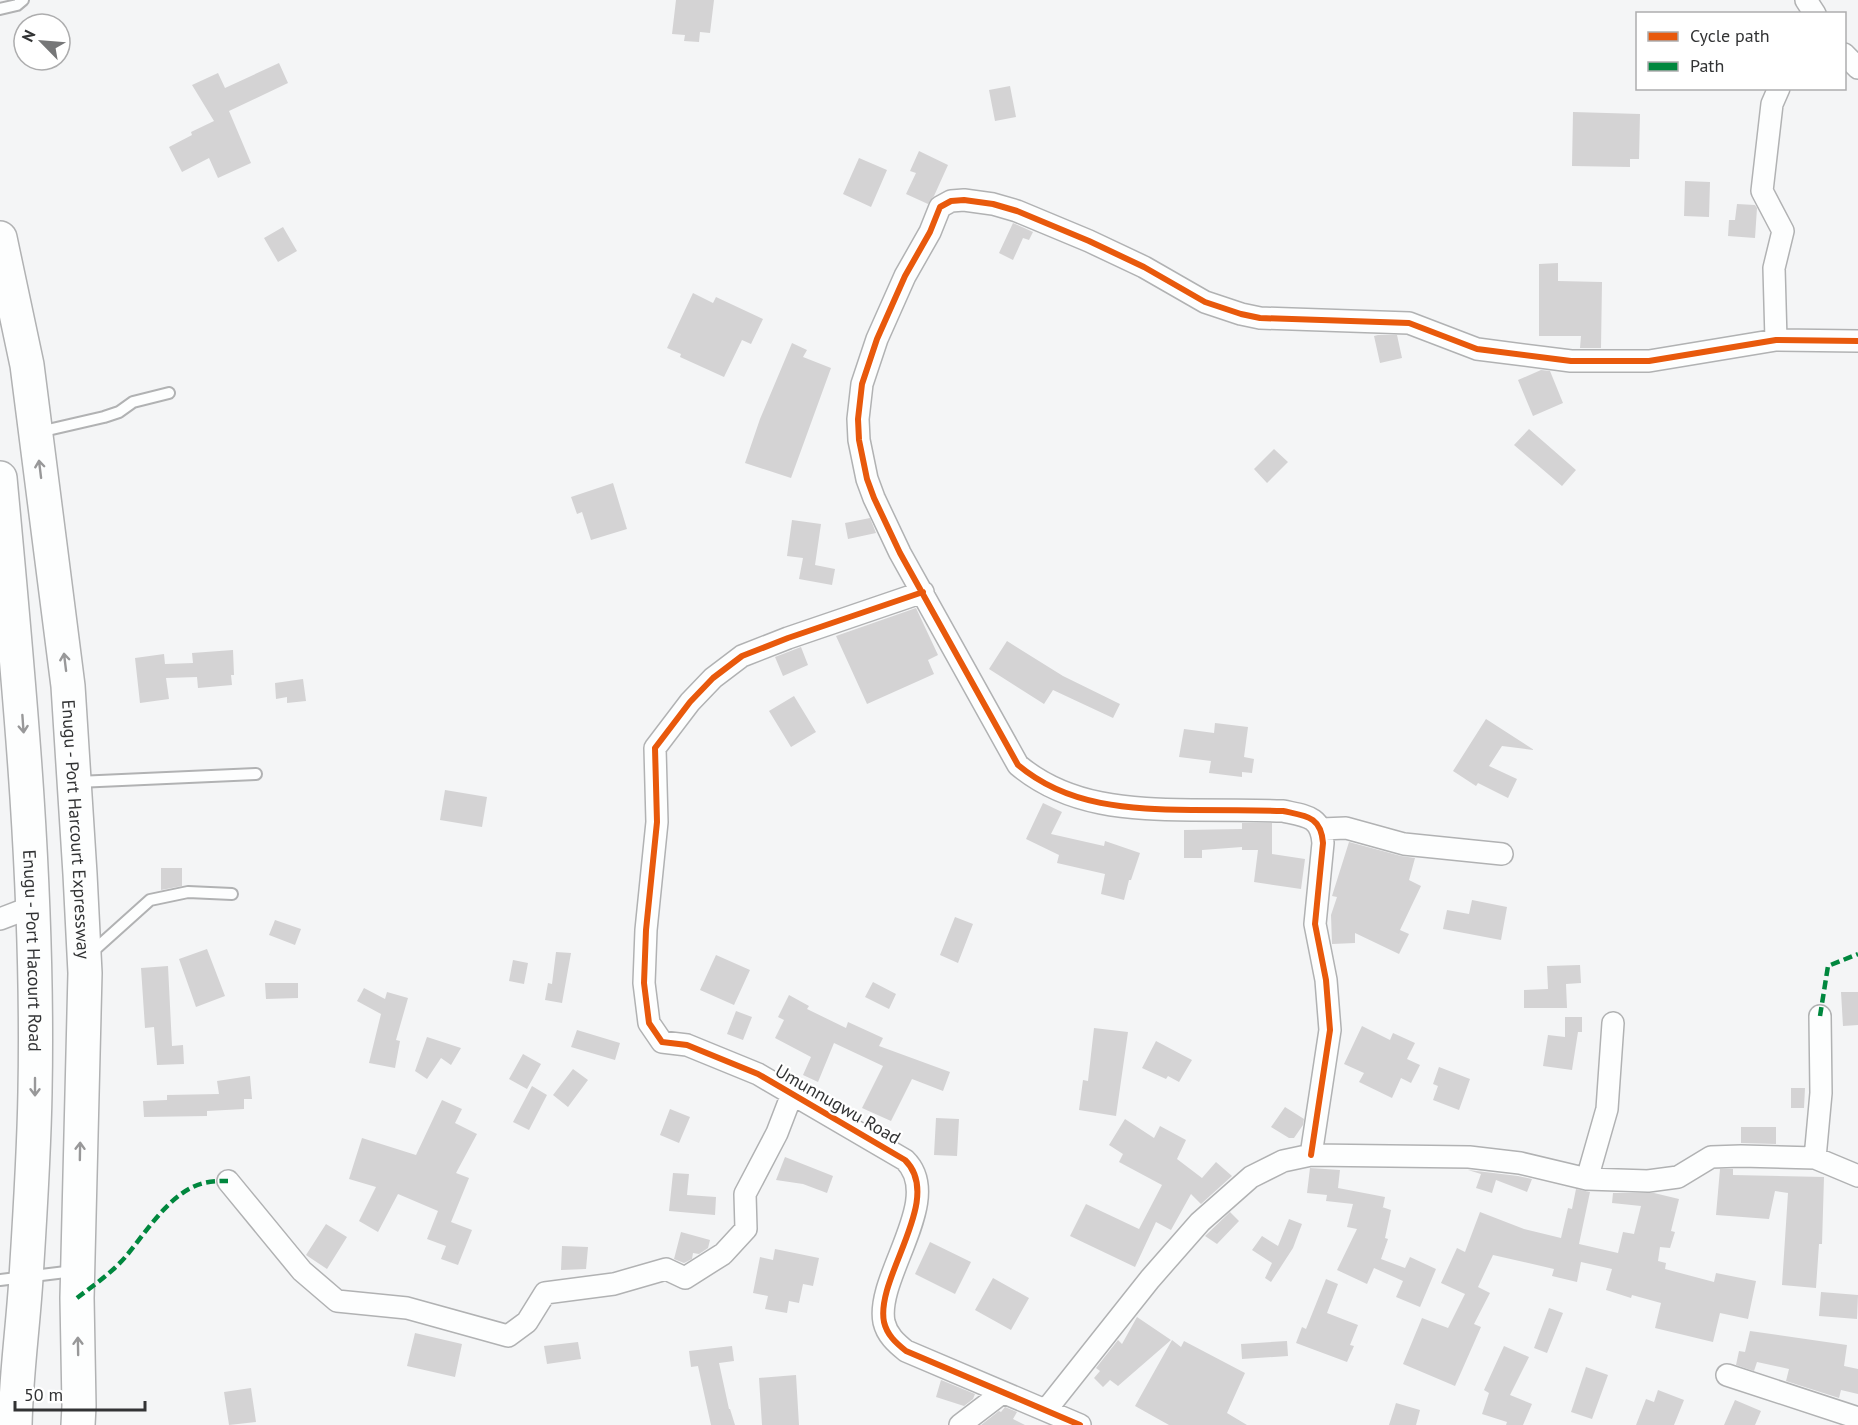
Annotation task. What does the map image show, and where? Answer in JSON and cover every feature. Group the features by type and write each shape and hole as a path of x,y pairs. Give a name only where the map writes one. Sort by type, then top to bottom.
{"highway":[{"name":"Enugu - Port Harcourt Expressway","path":"0,238 27,365 68,686 84,959 77,1270 80,1419"},
{"name":"Enugu - Port Hacourt Road","path":"0,478 3,537 23,726 33,906 35,1092 13,1279 15,1425"},
{"path":"10,1425 15,1390"}],"street":[{"path":"1846,55 1858,68"},
{"path":"1776,340 1774,268 1783,231 1762,191 1772,104 1778,90"},
{"path":"1311,1155 1330,1029 1326,980 1316,924 1323,843 1322,829 1316,821 1304,815 1283,811 1146,810 1101,804 1058,792 1041,783 1018,765 900,553 874,498 867,479 859,440 858,418 862,384 877,339 905,276 930,232 940,207 951,201 974,201 1017,211 1144,267 1205,302 1260,318 1409,322 1477,349 1572,361 1649,361 1776,340 1858,341"},
{"name":"Umunnugwu Road","path":"923,592 742,656 713,678 690,702 655,748 657,822 646,930 644,983 649,1023 662,1042 687,1045 758,1074 905,1160 917,1177 918,1188 910,1230 893,1272 884,1304 884,1321 893,1341 906,1351 1080,1425"},
{"path":"1322,829 1346,828 1404,844 1502,854"},
{"path":"0,919 33,906"},
{"path":"1815,1158 1821,1093 1820,1016"},
{"path":"1587,1179 1607,1109 1613,1023"},
{"path":"228,1181 302,1271 337,1301 407,1308 508,1336 527,1322 545,1293 614,1284 666,1269 685,1278 723,1254 746,1229 745,1194 777,1133 792,1094"},
{"path":"1046,1410 1150,1279 1200,1222 1251,1177 1283,1161 1311,1155 1494,1159 1587,1179 1648,1181 1678,1177 1711,1157 1815,1158 1858,1176"},
{"path":"1727,1375 1858,1418"},
{"path":"960,1425 1002,1393"}],"lane":[{"path":"0,9 17,5 23,0"},
{"path":"36,433 104,417 118,412 133,402 169,393"},
{"path":"74,782 256,774"},
{"path":"84,959 150,900 188,892 232,894"},
{"path":"13,1279 77,1270"}],"building":[{"path":"676,0 714,0 710,33 700,32 699,42 684,41 685,35 672,34"},
{"path":"279,63 288,83 229,111 251,163 218,178 209,158 182,172 169,147 192,135 191,132 214,121 192,85 218,73 225,88"},
{"path":"1010,86 1016,117 995,121 989,90"},
{"path":"1573,112 1640,114 1639,159 1630,159 1630,167 1572,166"},
{"path":"919,151 948,165 928,204 906,194 916,173 910,171"},
{"path":"859,158 887,170 871,207 843,194"},
{"path":"1685,181 1710,182 1709,217 1684,216"},
{"path":"1737,204 1755,205 1757,208 1755,238 1728,236 1729,220 1735,220"},
{"path":"1013,223 1033,232 1029,240 1023,238 1013,260 999,253"},
{"path":"283,227 297,251 278,262 264,238"},
{"path":"1558,263 1558,281 1602,282 1601,348 1580,348 1581,336 1539,336 1539,264"},
{"path":"693,293 713,303 716,297 763,319 751,344 742,340 724,377 680,357 681,354 667,348"},
{"path":"1397,335 1402,358 1380,363 1374,336"},
{"path":"792,343 807,350 803,357 831,368 791,478 745,463 760,419"},
{"path":"1541,370 1550,371 1563,403 1533,416 1518,380"},
{"path":"1529,429 1576,470 1562,486 1514,445"},
{"path":"1274,449 1288,462 1267,483 1254,469"},
{"path":"613,483 627,529 591,540 582,512 577,514 571,497"},
{"path":"870,518 876,533 848,539 845,523"},
{"path":"792,520 821,524 815,565 835,569 832,585 799,579 803,558 787,556"},
{"path":"916,608 938,655 928,660 934,674 867,704 836,636"},
{"path":"1007,641 1063,676 1120,704 1113,718 1053,690 1044,704 989,669"},
{"path":"801,647 808,665 783,676 775,657"},
{"path":"233,650 232,685 198,688 197,677 166,678 169,699 140,703 135,658 164,654 165,664 193,663 192,653"},
{"path":"303,679 306,701 287,703 287,697 276,699 275,683"},
{"path":"794,696 816,732 791,747 769,711"},
{"path":"1486,719 1534,750 1502,746 1489,766 1517,779 1508,798 1478,783 1476,786 1453,771"},
{"path":"1215,723 1248,727 1244,757 1254,759 1252,773 1242,772 1242,777 1209,773 1211,761 1179,757 1184,729 1214,733"},
{"path":"445,790 487,797 482,827 440,820"},
{"path":"1043,803 1062,812 1051,834 1104,846 1105,841 1140,853 1124,900 1101,894 1105,874 1057,863 1059,855 1026,839"},
{"path":"1242,823 1272,823 1272,854 1305,859 1301,889 1254,882 1258,850 1242,850 1242,847 1202,850 1202,858 1184,858 1184,830 1242,829"},
{"path":"1349,842 1415,858 1409,880 1421,886 1400,930 1409,934 1399,954 1355,933 1355,943 1332,944 1331,915 1337,897 1332,896"},
{"path":"161,868 182,868 182,886 161,890"},
{"path":"1472,900 1507,907 1501,940 1443,929 1447,910 1469,914"},
{"path":"955,917 973,924 958,963 940,955"},
{"path":"275,920 301,929 295,945 269,935"},
{"path":"207,949 225,996 196,1007 179,959"},
{"path":"556,952 571,953 562,1003 545,1000 548,983 552,984"},
{"path":"716,955 750,970 734,1005 700,990"},
{"path":"513,960 528,963 524,984 509,981"},
{"path":"1580,965 1581,983 1566,984 1567,1008 1524,1008 1524,990 1548,989 1547,966"},
{"path":"168,966 172,1046 183,1045 184,1064 157,1065 154,1027 145,1028 141,968"},
{"path":"873,982 896,994 889,1009 865,997"},
{"path":"265,983 298,983 298,998 266,999"},
{"path":"364,988 385,999 387,992 408,998 396,1040 400,1041 395,1068 369,1063 381,1014 357,1001"},
{"path":"1841,992 1858,992 1858,1025 1843,1026"},
{"path":"789,995 809,1006 807,1009 846,1028 848,1022 883,1038 879,1046 950,1072 943,1091 912,1079 891,1121 862,1108 883,1066 834,1043 818,1082 803,1075 811,1057 775,1038 784,1020 778,1017"},
{"path":"736,1011 752,1017 743,1040 727,1034"},
{"path":"1565,1017 1582,1017 1582,1032 1578,1032 1572,1070 1543,1066 1548,1035 1565,1037"},
{"path":"1362,1026 1390,1040 1393,1033 1415,1043 1407,1059 1420,1065 1411,1083 1401,1078 1392,1098 1359,1082 1364,1073 1344,1064"},
{"path":"1094,1028 1128,1032 1116,1116 1079,1110 1083,1080 1088,1081"},
{"path":"577,1030 620,1043 615,1060 571,1047"},
{"path":"427,1037 461,1048 451,1065 441,1058 427,1079 415,1071"},
{"path":"1156,1041 1192,1060 1179,1082 1142,1068"},
{"path":"523,1054 541,1064 527,1089 509,1079"},
{"path":"1439,1067 1470,1079 1459,1110 1433,1100 1438,1086 1433,1084"},
{"path":"573,1069 588,1080 568,1107 553,1095"},
{"path":"250,1076 252,1099 244,1099 244,1109 207,1111 207,1116 144,1117 143,1101 167,1100 167,1095 219,1094 217,1081"},
{"path":"532,1086 547,1095 529,1130 513,1122"},
{"path":"1791,1088 1805,1088 1804,1108 1791,1108"},
{"path":"442,1100 462,1109 455,1123 477,1134 456,1173 469,1178 451,1222 472,1230 458,1265 441,1259 446,1246 427,1239 438,1211 398,1194 378,1232 359,1221 376,1187 349,1179 362,1138 416,1155"},
{"path":"1285,1107 1304,1119 1303,1125 1294,1138 1289,1138 1271,1127"},
{"path":"670,1109 690,1117 679,1143 660,1135"},
{"path":"936,1118 959,1119 957,1156 934,1155"},
{"path":"1125,1119 1154,1138 1160,1126 1186,1140 1177,1159 1202,1178 1216,1162 1232,1176 1201,1204 1191,1194 1171,1230 1156,1222 1135,1267 1070,1236 1086,1204 1139,1229 1162,1185 1119,1162 1123,1154 1109,1145"},
{"path":"1741,1127 1776,1127 1776,1144 1741,1143"},
{"path":"785,1157 833,1176 827,1193 803,1184 776,1180"},
{"path":"1310,1168 1340,1170 1338,1188 1385,1197 1382,1207 1391,1210 1385,1238 1388,1239 1381,1259 1405,1268 1410,1257 1436,1269 1420,1307 1396,1297 1403,1281 1374,1268 1367,1284 1337,1270 1357,1229 1347,1227 1353,1204 1326,1201 1327,1195 1307,1193"},
{"path":"1720,1169 1733,1169 1733,1175 1824,1177 1822,1244 1819,1244 1816,1288 1782,1285 1788,1193 1775,1191 1769,1219 1716,1215"},
{"path":"1468,1170 1532,1179 1527,1192 1496,1180 1492,1193 1476,1188 1481,1174"},
{"path":"673,1173 689,1174 687,1195 716,1197 715,1215 669,1211"},
{"path":"1576,1189 1590,1192 1579,1244 1618,1253 1623,1232 1634,1234 1641,1206 1612,1203 1613,1193 1654,1193 1679,1199 1671,1231 1675,1232 1670,1248 1660,1247 1658,1261 1666,1263 1665,1269 1714,1282 1716,1273 1756,1281 1748,1319 1720,1313 1713,1342 1655,1328 1661,1303 1632,1295 1631,1298 1606,1290 1612,1269 1581,1262 1577,1282 1552,1276 1554,1269 1493,1255 1478,1287 1490,1293 1474,1324 1481,1327 1455,1386 1403,1364 1422,1318 1448,1328 1465,1294 1441,1283 1457,1248 1465,1252 1480,1212 1524,1229 1561,1238 1568,1208 1572,1209"},
{"path":"1230,1212 1239,1221 1217,1244 1205,1236"},
{"path":"1289,1219 1302,1224 1293,1248 1271,1282 1265,1278 1272,1263 1252,1250 1262,1236 1278,1246"},
{"path":"326,1224 347,1237 327,1269 306,1255"},
{"path":"681,1232 710,1240 708,1248 699,1254 693,1253 692,1259 684,1263 674,1259"},
{"path":"930,1242 971,1262 955,1294 915,1274"},
{"path":"562,1246 588,1247 586,1269 561,1270"},
{"path":"775,1249 819,1258 813,1286 803,1284 799,1303 789,1301 787,1313 765,1309 768,1296 753,1293 760,1257 773,1260"},
{"path":"993,1278 1029,1298 1011,1330 975,1310"},
{"path":"1326,1279 1338,1284 1327,1313 1358,1325 1350,1345 1354,1346 1347,1362 1296,1343 1302,1327 1306,1329"},
{"path":"1821,1292 1858,1295 1857,1319 1819,1316"},
{"path":"1549,1308 1563,1313 1547,1353 1534,1348"},
{"path":"1137,1317 1171,1340 1118,1386 1110,1380 1103,1387 1094,1378 1100,1371 1096,1368 1118,1340 1122,1344"},
{"path":"1750,1331 1847,1345 1844,1366 1858,1369 1858,1394 1841,1390 1839,1398 1786,1381 1789,1369 1757,1362 1754,1371 1736,1365 1739,1351 1745,1352"},
{"path":"415,1333 462,1344 455,1377 407,1366"},
{"path":"1172,1340 1181,1347 1184,1341 1245,1373 1227,1413 1247,1425 1169,1425 1135,1406"},
{"path":"1287,1341 1288,1356 1242,1359 1241,1344"},
{"path":"578,1342 581,1359 547,1364 544,1346"},
{"path":"732,1346 734,1361 719,1363 729,1409 735,1425 711,1425 698,1366 691,1367 689,1351"},
{"path":"1504,1346 1529,1357 1510,1395 1532,1404 1523,1425 1506,1425 1507,1422 1482,1414 1489,1393 1484,1390"},
{"path":"1586,1367 1608,1375 1592,1419 1571,1412"},
{"path":"796,1375 799,1425 762,1425 759,1378"},
{"path":"941,1380 975,1394 973,1399 964,1406 936,1397"},
{"path":"251,1388 256,1422 229,1425 224,1392"},
{"path":"1658,1390 1684,1400 1674,1425 1636,1425 1646,1399 1654,1402"},
{"path":"1735,1400 1761,1411 1755,1425 1724,1425"},
{"path":"1396,1403 1420,1410 1416,1425 1389,1425"},
{"path":"1005,1407 1017,1412 1013,1419 1025,1425 981,1425 999,1411 1001,1412"}],"marked path":[{"path":"1820,1016 1828,966 1858,954"},
{"path":"77,1298 116,1267 161,1213 181,1194 204,1183 228,1181"}],"cycle path":[{"path":"1311,1155 1330,1030 1326,980 1315,924 1323,843 1322,834 1316,822 1305,816 1283,811 1169,810 1100,803 1058,790 1037,779 1018,765 900,553 874,498 867,479 859,440 858,419 862,384 877,339 905,276 930,232 940,207 951,201 964,200 993,204 1017,211 1144,267 1205,302 1260,318 1409,323 1477,349 1571,361 1649,361 1776,340 1858,341"},
{"path":"923,592 742,656 713,678 690,702 655,748 657,822 646,930 644,983 649,1023 662,1042 687,1045 758,1074 905,1160 915,1176 917,1195 914,1217 889,1283 884,1304 884,1322 890,1335 906,1351 1080,1425"}]}
